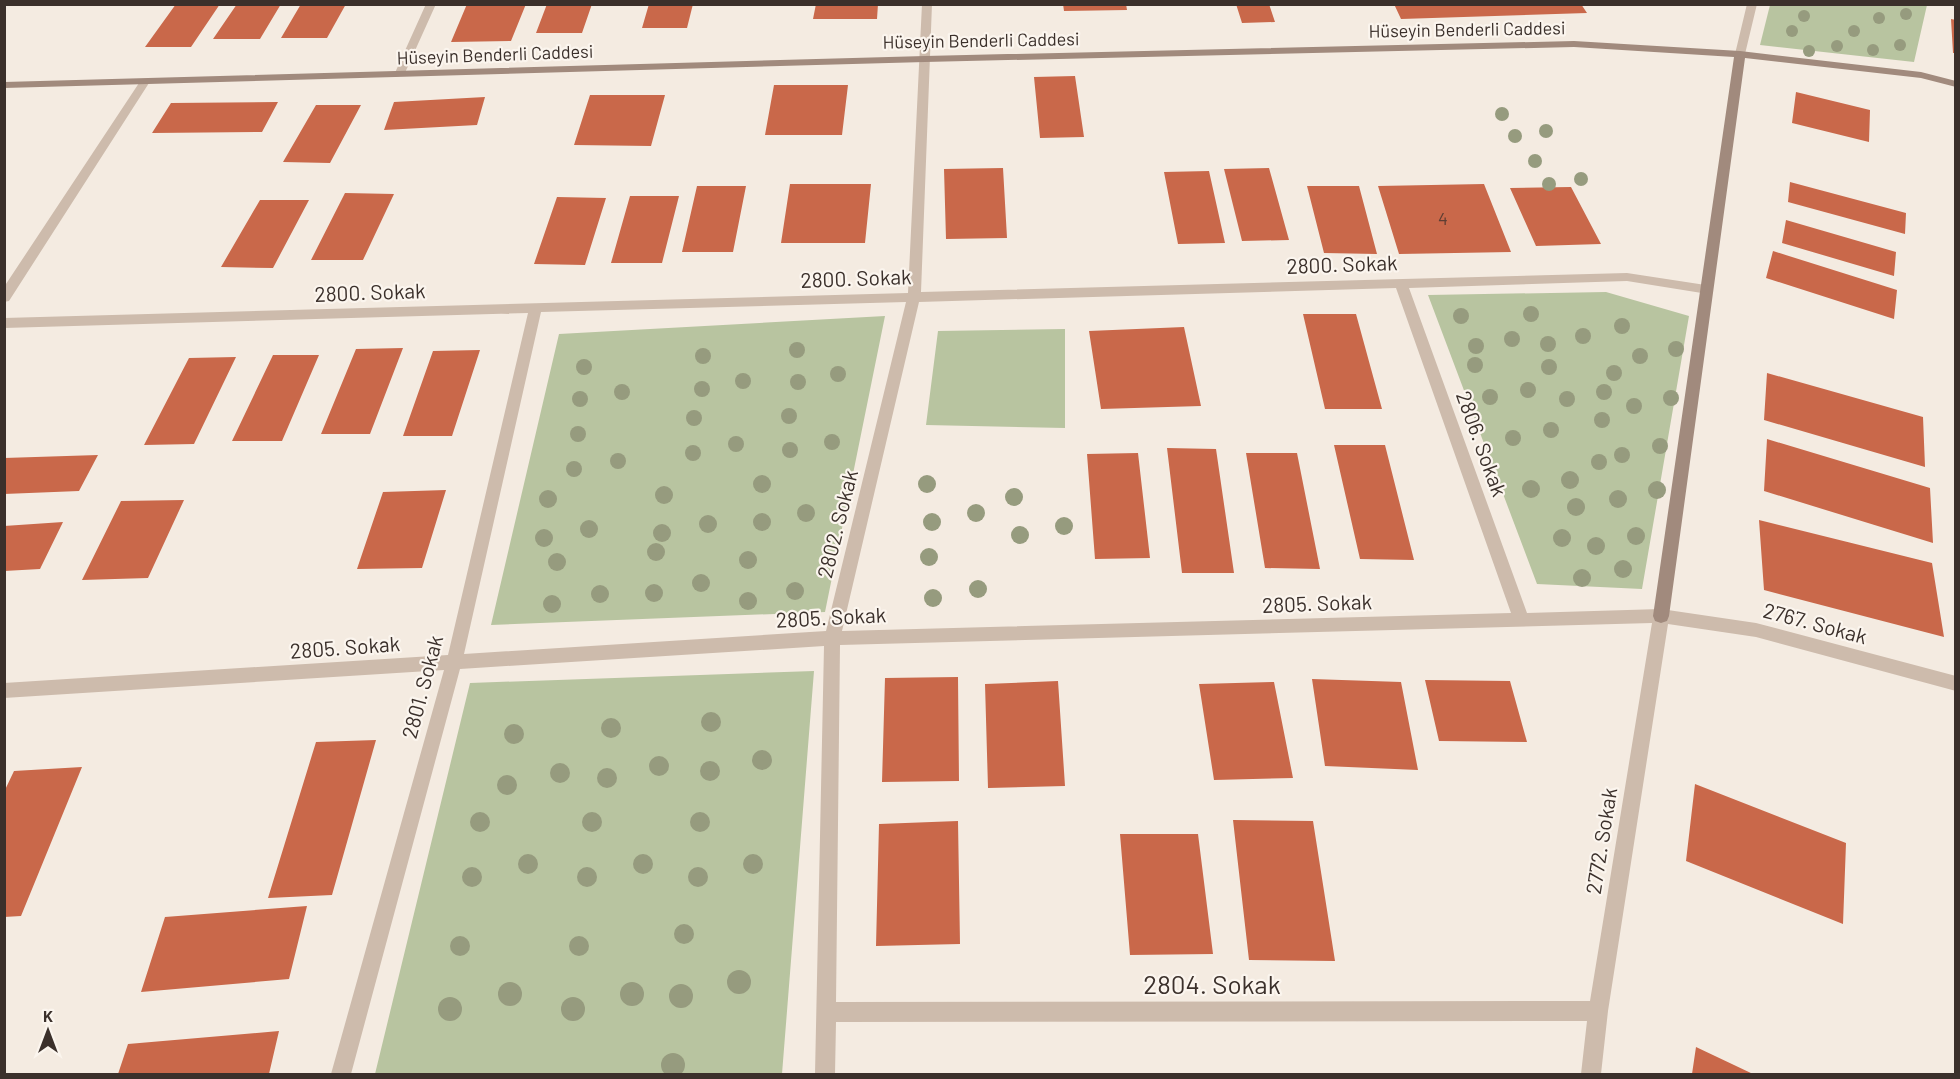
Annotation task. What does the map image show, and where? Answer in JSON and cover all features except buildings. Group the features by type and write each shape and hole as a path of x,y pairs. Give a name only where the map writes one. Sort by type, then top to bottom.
{"main road":[{"name":"Hüseyin Benderli Caddesi","path":"4,85 144,83 925,59 1574,44 1740,54 1920,75 1956,84"},
{"path":"1661,616 1740,54"}],"street":[{"path":"399,75 431,4"},
{"name":"2802. Sokak","path":"825,1074 832,638 915,297 927,4"},
{"path":"1740,54 1752,4"},
{"path":"4,298 144,83"},
{"name":"2800. Sokak","path":"4,323 1627,277 1708,289"},
{"name":"2806. Sokak","path":"1401,283 1521,619"},
{"name":"2801. Sokak","path":"341,1074 454,662 536,308"},
{"name":"2805. Sokak","path":"4,691 832,638 1661,616"},
{"name":"2767. Sokak","path":"1661,616 1756,630 1956,684"},
{"name":"2772. Sokak","path":"1591,1074 1598,1011 1661,616"},
{"name":"2804. Sokak","path":"826,1012 1598,1011"}],"green space":[{"path":"1770,4 1927,5 1914,62 1760,45"},
{"path":"1606,292 1689,316 1642,589 1537,584 1428,295"},
{"path":"885,316 825,612 491,625 559,334"},
{"path":"1065,329 1065,428 926,425 938,331"},
{"path":"814,671 782,1074 375,1074 470,683"}]}
